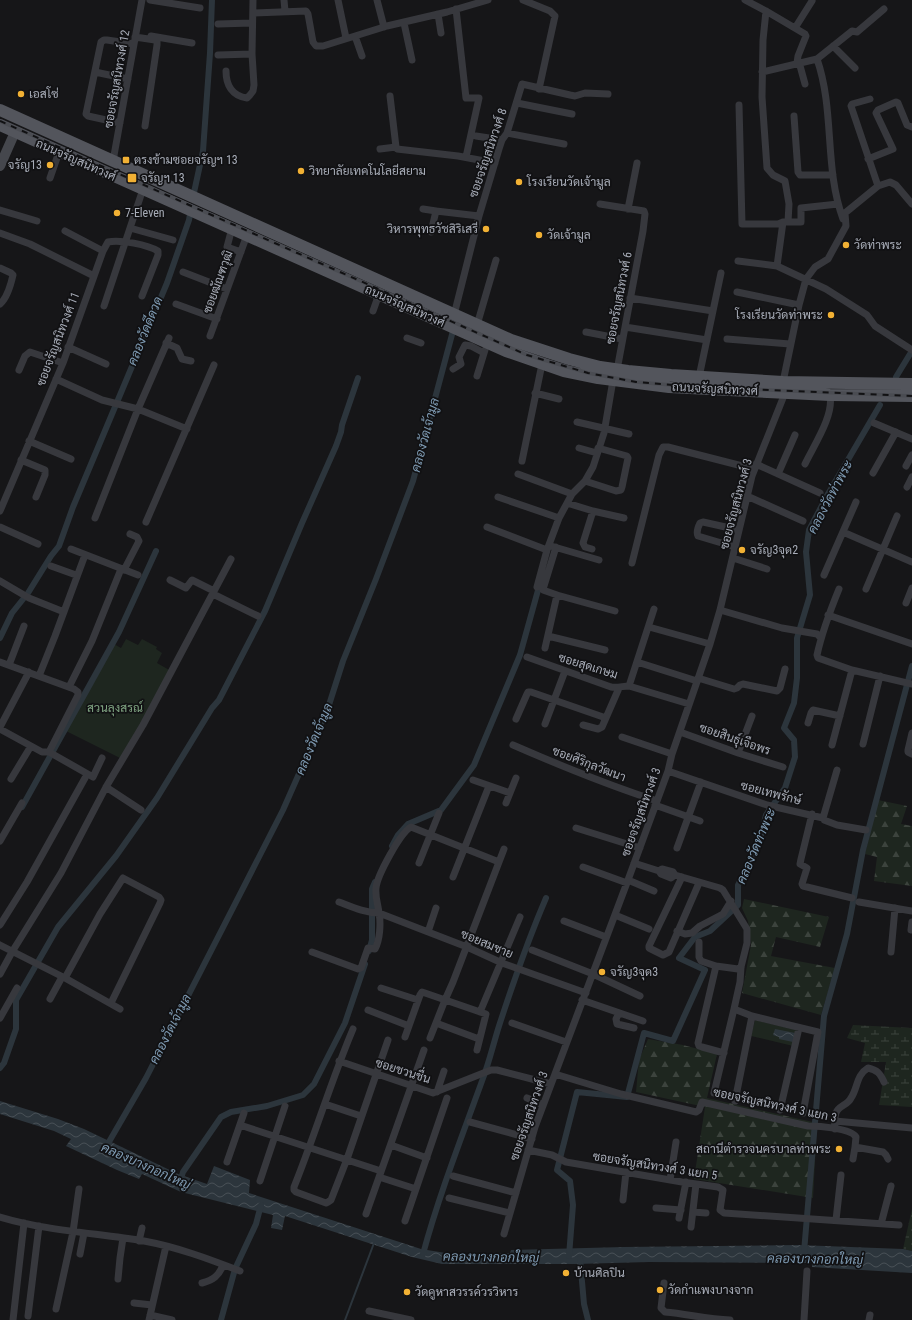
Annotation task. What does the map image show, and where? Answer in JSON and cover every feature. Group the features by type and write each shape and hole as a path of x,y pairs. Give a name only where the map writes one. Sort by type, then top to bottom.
{"main road":[{"name":"ถนนจรัญสนิทวงศ์","path":"0,110 374,278 455,320 485,348 544,358"},
{"name":"ถนนจรัญสนิทวงศ์","path":"0,125 374,292 455,320 477,325 511,340 564,371 615,375 699,377 832,395 912,402"},
{"path":"1,159 15,132"},
{"path":"374,278 374,292"},
{"name":"ถนนจรัญสนิทวงศ์","path":"615,375 669,387 784,388 832,383 912,384"},
{"name":"ถนนจรัญสนิทวงศ์","path":"832,383 912,391"},
{"name":"ถนนจรัญสนิทวงศ์","path":"832,395 912,396"}],"street":[{"name":"ซอยจรัญสนิทวงศ์ 12","path":"113,161 142,0"},
{"path":"150,0 200,8"},
{"path":"226,72 227,84 230,89 239,96 247,98 250,95 254,85 252,54 252,0"},
{"path":"284,0 285,11"},
{"path":"338,0 346,38"},
{"path":"377,0 384,27"},
{"path":"253,12 306,10 313,42 316,46 323,46 384,27 488,0"},
{"path":"523,0 550,11 555,16 539,89"},
{"path":"745,0 805,34 806,36 798,56 798,63 805,84"},
{"path":"795,28 812,1"},
{"path":"456,9 466,98 480,98 466,157"},
{"path":"762,72 818,58 852,30 857,32 884,9"},
{"path":"766,11 762,40 762,111 767,168 773,175 785,181 788,204 777,266"},
{"path":"438,14 441,33"},
{"path":"218,24 252,23"},
{"path":"404,23 412,60"},
{"path":"355,36 362,56"},
{"path":"135,39 192,43"},
{"path":"120,123 88,116 86,114 101,42 104,40 155,40 157,41 157,45 144,126"},
{"path":"833,46 855,68"},
{"path":"218,55 252,54"},
{"path":"818,58 822,72 826,99 832,175 838,204 846,226"},
{"path":"95,72 128,79"},
{"name":"ซอยจรัญสนิทวงศ์ 8","path":"455,320 479,216 502,140 507,133 522,84 570,95 586,93 608,94"},
{"path":"390,96 396,147"},
{"path":"870,99 852,104 851,106 878,186"},
{"path":"868,159 893,149 876,113 878,110 896,102 898,103 907,125 912,127"},
{"path":"517,103 572,114"},
{"path":"739,105 742,224 778,224 786,222 801,222 802,208 838,204"},
{"path":"794,116 798,172 800,175 832,175"},
{"path":"507,133 564,144"},
{"path":"476,136 502,140"},
{"path":"380,149 396,147 403,150 466,157 495,163"},
{"path":"50,178 58,152"},
{"path":"600,204 628,209 637,163"},
{"path":"806,279 815,267 828,259 846,226 845,213 878,186 890,182 894,183 912,204"},
{"path":"104,306 143,189"},
{"path":"423,209 479,216"},
{"name":"ซอยจรัญสนิทวงศ์ 6","path":"551,548 559,518 572,494 585,481 593,467 604,428 643,231 645,214 644,210 628,209"},
{"path":"0,210 37,221"},
{"path":"431,232 436,211"},
{"path":"130,228 173,240"},
{"path":"232,228 227,247 241,252"},
{"path":"64,231 103,251 108,242 113,241 126,242 158,251 158,255 142,296"},
{"path":"0,233 30,244 94,276"},
{"name":"ซอยฒัณฑวุฒิ","path":"210,336 247,235"},
{"name":"ซอยจรัญสนิทวงศ์ 11","path":"0,511 62,364 103,251"},
{"path":"477,325 496,260"},
{"path":"738,261 777,266 832,292 867,315 875,326 912,350"},
{"path":"0,268 13,275 5,297 0,304"},
{"path":"183,272 227,289"},
{"path":"699,377 721,272"},
{"name":"ซอยจรัญสนิทวงศ์ 3","path":"504,1234 528,1150 543,1105 628,882 668,771 672,754 710,644 720,610 755,466 784,388 790,344 806,279"},
{"path":"373,311 374,292"},
{"path":"737,292 799,305"},
{"path":"630,298 713,311"},
{"path":"176,304 217,319"},
{"path":"624,327 707,340"},
{"path":"586,332 622,338"},
{"path":"407,338 421,343"},
{"path":"727,339 790,344"},
{"path":"95,518 138,409 168,340 177,348 182,359 191,361"},
{"path":"453,369 461,364 459,357 465,345 485,348 477,376"},
{"path":"68,347 106,364"},
{"path":"19,370 25,356 30,352 62,364"},
{"path":"522,461 535,393 544,358"},
{"path":"146,522 214,365"},
{"path":"56,379 102,400 138,409 187,429"},
{"path":"535,393 559,399"},
{"path":"805,464 827,419 832,395"},
{"path":"577,422 629,434"},
{"path":"874,423 912,439"},
{"path":"873,474 896,432"},
{"path":"778,474 795,435"},
{"path":"30,441 71,458"},
{"path":"632,563 660,451 663,448 668,447 755,466 778,474 820,493"},
{"path":"579,448 627,456 628,458 621,490 616,491 585,481"},
{"path":"906,466 912,455"},
{"path":"21,460 45,470 45,475 36,497"},
{"path":"518,474 572,494"},
{"path":"907,487 912,477"},
{"path":"747,496 803,521"},
{"path":"498,497 559,518"},
{"path":"824,575 856,502"},
{"path":"567,503 624,518"},
{"path":"592,548 585,547 583,540 593,511"},
{"path":"866,589 897,516"},
{"path":"735,547 698,536 697,534 700,523 703,522 739,530"},
{"path":"0,527 38,544"},
{"path":"487,527 551,548 599,560"},
{"path":"843,532 912,562"},
{"path":"69,687 92,641 122,570 139,540 138,537 130,534"},
{"path":"537,587 551,548"},
{"path":"551,548 543,590 615,610"},
{"path":"71,549 138,575"},
{"path":"40,676 76,575 85,555"},
{"path":"733,558 767,569"},
{"path":"0,974 61,873 106,787 142,725 231,559"},
{"path":"51,566 76,575"},
{"path":"170,580 186,588 192,580 258,616"},
{"path":"0,581 29,598 64,612"},
{"path":"906,603 912,588"},
{"path":"839,589 828,615 817,655 818,658 852,670 908,683"},
{"path":"545,648 557,595"},
{"path":"629,686 654,610"},
{"path":"720,610 795,631 817,634 821,638"},
{"path":"828,615 912,644"},
{"path":"9,665 24,626"},
{"path":"649,627 710,644"},
{"path":"548,636 605,650"},
{"name":"ซอยสุดเกษม","path":"527,657 619,688 629,686 689,704"},
{"path":"0,662 69,687 78,692 52,753"},
{"path":"637,662 697,680 734,689 743,684 777,692 780,688 785,669"},
{"path":"832,745 852,670"},
{"path":"545,724 565,671"},
{"path":"29,672 0,728 42,752 52,753 93,777 102,758"},
{"path":"862,744 880,676"},
{"path":"583,725 600,729 602,727 619,688"},
{"path":"516,719 528,692 606,718"},
{"path":"808,723 813,710 840,716"},
{"path":"738,753 752,716"},
{"name":"ซอยสินธุ์เจือพร","path":"680,732 738,753 783,767"},
{"path":"912,733 908,750 908,752 912,754"},
{"path":"622,737 672,754"},
{"name":"ซอยศิริกุลวัฒนา","path":"513,745 576,772 700,821"},
{"path":"11,779 31,746"},
{"path":"823,818 838,770"},
{"name":"ซอยเทพรักษ์","path":"668,771 767,805 812,814 836,825 866,830"},
{"path":"0,925 27,882 85,778"},
{"path":"506,803 516,778"},
{"path":"473,780 510,793"},
{"path":"678,848 701,782"},
{"path":"453,876 489,786"},
{"path":"106,787 141,810"},
{"path":"0,841 22,803"},
{"path":"418,863 439,813"},
{"path":"812,814 800,859 800,864 807,868 802,884 803,886 852,898"},
{"path":"312,952 361,968 371,949 376,948 376,896 378,880 395,845 411,827 499,862"},
{"path":"576,828 640,848"},
{"path":"430,1038 467,947 504,849"},
{"path":"634,863 659,871 661,874 671,878 679,876 720,888 732,903 748,932 741,967 742,974 714,1093"},
{"path":"583,867 654,891"},
{"path":"679,876 649,948 661,955 669,952 699,883"},
{"path":"50,999 120,880 125,878 146,889 159,897 161,900 111,1003"},
{"name":"ซอยสมชาย","path":"339,902 376,913 428,932 467,947 502,963 586,993"},
{"path":"859,902 912,911"},
{"path":"677,931 685,934 692,933 700,926 723,914 732,903"},
{"path":"428,932 436,908"},
{"path":"891,952 895,908"},
{"path":"615,915 649,929"},
{"path":"480,1012 502,963 520,917"},
{"path":"564,922 606,938"},
{"path":"911,930 912,922"},
{"path":"700,942 700,959 703,962 716,966 738,969 741,967"},
{"path":"0,946 120,1009"},
{"path":"532,950 593,974 640,996"},
{"path":"716,966 698,1045 702,1048 724,1052"},
{"path":"0,1018 18,988"},
{"path":"380,988 418,1000"},
{"path":"405,1037 422,992 486,1014 477,1050"},
{"path":"582,1000 643,1021"},
{"path":"734,1009 752,1016 815,1031 818,1034 802,1113"},
{"path":"368,1010 409,1026"},
{"path":"619,1013 616,1020 617,1024 634,1028"},
{"path":"735,1101 752,1016"},
{"path":"436,1023 479,1039"},
{"path":"512,1023 566,1042"},
{"path":"780,1110 799,1028"},
{"path":"352,1029 294,1187 294,1190 326,1202 331,1200 388,1040"},
{"path":"366,1214 424,1050"},
{"name":"ซอยชวนชื่น","path":"339,1062 429,1092 436,1092 477,1074 491,1070 497,1070 551,1084"},
{"path":"835,1129 835,1115 837,1111 852,1098 861,1072 868,1068 876,1070 884,1082"},
{"path":"436,1092 444,1071"},
{"name":"ซอยจรัญสนิทวงศ์ 3 แยก 3","path":"555,1074 621,1094 696,1112 699,1110 702,1102 808,1126 818,1126 853,1133 855,1134 855,1147"},
{"path":"405,1221 448,1098"},
{"path":"527,1098 543,1105"},
{"path":"325,1104 361,1116"},
{"path":"260,1182 285,1106"},
{"path":"227,1162 244,1113"},
{"path":"835,1121 912,1128"},
{"path":"470,1122 532,1139"},
{"path":"240,1126 346,1159 416,1189"},
{"path":"670,1180 676,1142"},
{"path":"391,1145 427,1158"},
{"path":"853,1159 855,1147 883,1152 886,1154 888,1159"},
{"name":"ซอยจรัญสนิทวงศ์ 3 แยก 5","path":"528,1150 552,1155 561,1160 721,1188 723,1190 720,1210 724,1213 899,1225"},
{"path":"623,1200 626,1172"},
{"path":"836,1220 841,1175"},
{"path":"453,1176 516,1193"},
{"path":"679,1218 686,1182"},
{"path":"691,1227 696,1184"},
{"path":"881,1224 891,1186"},
{"path":"56,1309 73,1232 79,1189"},
{"path":"450,1198 510,1213"},
{"path":"656,1208 681,1210"},
{"path":"693,1212 706,1213"},
{"path":"0,1217 73,1232 123,1238 166,1246 240,1271"},
{"path":"13,1320 24,1223"},
{"path":"28,1316 40,1226"},
{"path":"139,1241 142,1228"},
{"path":"80,1254 84,1233"},
{"path":"118,1280 123,1238"},
{"path":"166,1246 150,1318 172,1320"},
{"path":"202,1283 215,1278 223,1265"},
{"path":"804,1320 807,1271"},
{"path":"664,1283 661,1308 665,1312 688,1314 705,1319 730,1320"},
{"path":"134,1303 152,1304"},
{"path":"369,1311 411,1320"}],"green space":[{"name":"สวนลุงสรณ์","path":"126,639 138,645 142,639 157,647 156,649 162,653 157,663 171,671 122,759 66,731 114,644 121,648"},
{"path":"878,800 907,806 901,824 912,826 912,886 874,881 877,857 865,854"},
{"path":"744,899 829,917 820,947 776,937 771,956 835,968 821,1015 742,993 751,945 748,921 742,908"},
{"path":"755,1020 797,1030 793,1046 751,1036"},
{"path":"853,1025 912,1028 912,1107 879,1105 886,1062 861,1062 865,1043 847,1038"},
{"path":"648,1039 683,1045 717,1054 707,1098 817,1123 813,1198 694,1179 705,1107 636,1092 639,1060"},
{"path":"912,1209 912,1251 903,1249"}],"water":[{"path":"775,1029 795,1033 793,1042 779,1039 779,1037 773,1035"},
{"name":"คลองบางกอกใหญ่","path":"0,1101 58,1119 84,1129 178,1174 207,1184 214,1166 250,1180 249,1193 421,1249 464,1256 510,1253 511,1250 624,1247 798,1245 903,1249 912,1251 912,1273 812,1267 812,1263 649,1262 576,1264 442,1264 412,1257 285,1216 282,1230 271,1228 273,1215 181,1192 142,1174 139,1179 117,1170 66,1146 71,1139 54,1131 0,1114"}],"waterway":[{"name":"คลองวัดดีดวด","path":"193,197 203,151 212,0"},
{"name":"คลองวัดดีดวด","path":"0,638 12,613 28,593 59,546 73,507 167,283 189,220 191,208"},
{"name":"คลองวัดเจ้ามูล","path":"106,1147 146,1078 283,810 328,708 343,661 413,481 454,327"},
{"name":"คลองวัดท่าพระ","path":"896,377 910,354"},
{"path":"0,1068 4,1063 16,1029 16,1000 58,927 116,856 157,798 212,708 219,700 265,611 336,446 358,378"},
{"name":"คลองวัดท่าพระ","path":"569,1256 573,1205 570,1181 557,1170 577,1092 627,1097 644,1033 673,1041 705,970 679,958 695,937 710,931 738,905 738,885 759,844 766,815 785,788 795,757 794,740 784,728 794,703 797,678 797,638 810,595 806,552 809,530 828,494 880,405"},
{"path":"22,807 119,632 156,551"},
{"path":"392,846 398,835 408,824 441,810 474,765 520,655 540,583"},
{"name":"คลองบางกอกใหญ่","path":"804,1252 824,1016 847,934 863,850 912,666"},
{"path":"369,951 372,940 372,889 375,882"},
{"path":"423,1254 443,1189 484,1074 510,994 546,898"},
{"name":"คลองบางกอกใหญ่","path":"180,1182 183,1172 221,1117 231,1112 267,1106 303,1095 314,1084 345,1023 365,964"},
{"path":"221,1320 235,1269 256,1224 261,1205"},
{"path":"345,1320 374,1243"},
{"path":"580,1259 584,1304 588,1320"}],"railway":[{"path":"0,121 527,355 588,373 636,382 695,387 912,396"}],"place":[{"name":"เอสโซ่","path":"21,94"},
{"name":"ตรงข้ามซอยจรัญฯ 13","path":"126,160"},
{"name":"จรัญ13","path":"50,165"},
{"name":"วิทยาลัยเทคโนโลยีสยาม","path":"301,171"},
{"name":"จรัญฯ 13","path":"132,178"},
{"name":"โรงเรียนวัดเจ้ามูล","path":"519,182"},
{"name":"7-Eleven","path":"117,213"},
{"name":"วิหารพุทธวัชสิริเสรี","path":"486,229"},
{"name":"วัดเจ้ามูล","path":"539,235"},
{"name":"วัดท่าพระ","path":"846,245"},
{"name":"โรงเรียนวัดท่าพระ","path":"831,315"},
{"name":"จรัญ3จุด2","path":"742,550"},
{"name":"จรัญ3จุด3","path":"602,972"},
{"name":"สถานีตำรวจนครบาลท่าพระ","path":"839,1149"},
{"name":"บ้านศิลปิน","path":"566,1273"},
{"name":"วัดกำแพงบางจาก","path":"660,1290"},
{"name":"วัดคูหาสวรรค์วรวิหาร","path":"407,1292"}]}
